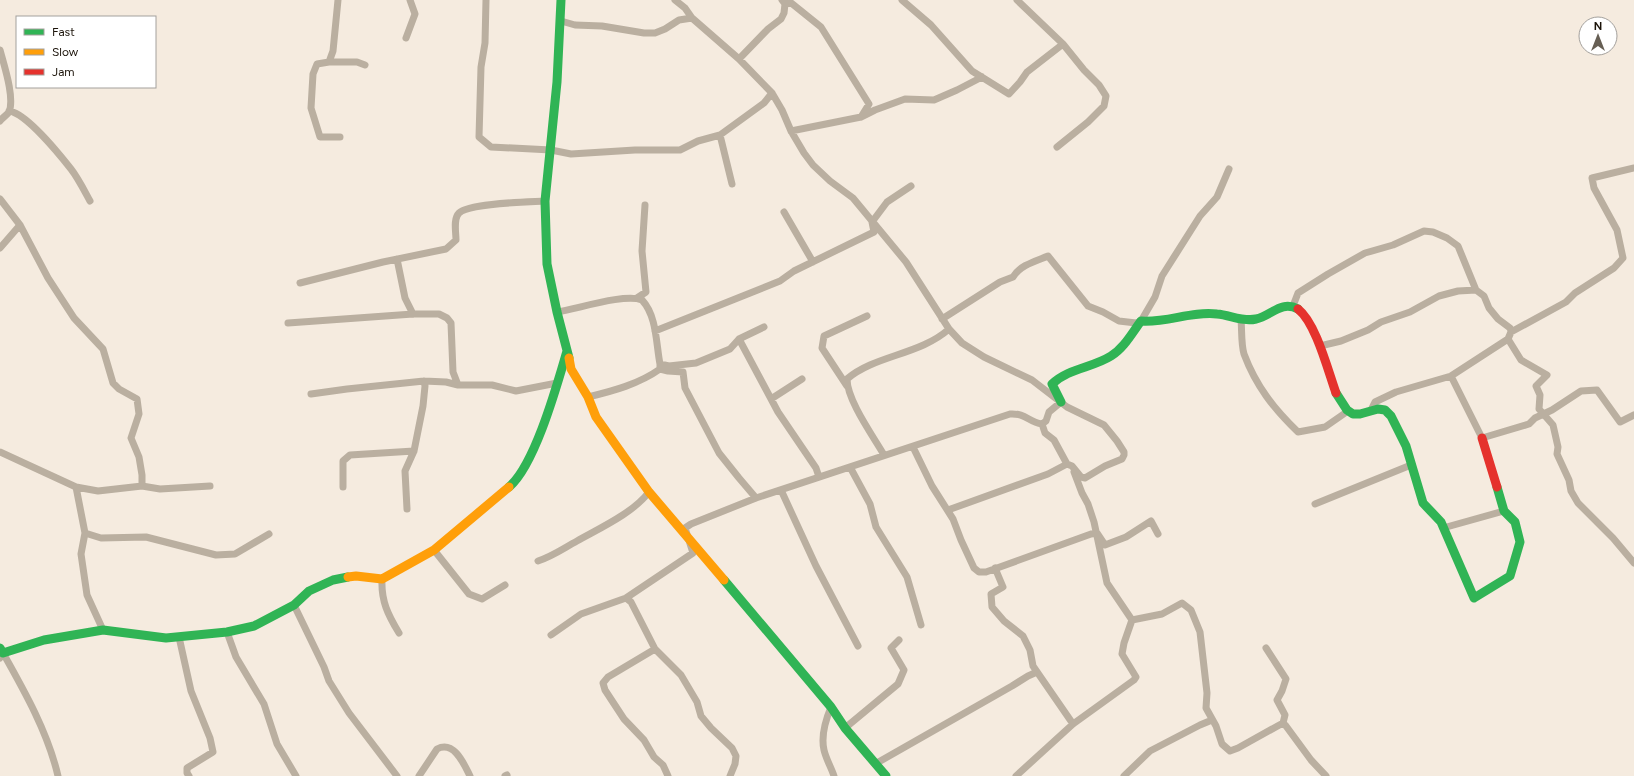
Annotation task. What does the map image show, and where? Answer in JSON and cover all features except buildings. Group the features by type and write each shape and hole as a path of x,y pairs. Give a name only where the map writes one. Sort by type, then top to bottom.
{"street":[{"path":"329,62 333,51 338,0"},
{"path":"406,38 415,14 410,0"},
{"path":"486,0 485,43 482,67 479,136 491,147 551,150 571,154 635,150 680,150 698,141 720,135 764,103 772,93"},
{"path":"562,0 551,150 545,201 547,264 557,312 568,349 571,369 588,397 596,417 649,492 830,707 845,728 886,776"},
{"path":"675,0 685,8 692,18 740,59 772,93 782,110 791,131 813,165 830,181 853,198 906,262 942,319 962,343 984,358 1032,380 1067,407 1104,425 1124,452 1122,459 1105,466 1086,478 1081,477 1069,465"},
{"path":"902,0 931,25 972,71 1009,94 1030,69 1063,44"},
{"path":"1017,0 1063,44 1084,70 1099,85 1106,96 1104,106 1088,122 1057,147"},
{"path":"740,59 768,29 781,19 784,13 784,2 790,2 821,27 869,104 861,117"},
{"path":"561,21 575,25 602,26 639,33 655,33 665,29 679,20 692,18"},
{"path":"0,50 8,80 10,99 9,111 0,121"},
{"path":"340,137 320,137 312,108 313,74 317,64 329,62 357,62 365,65"},
{"path":"791,131 861,117 905,99 934,100 982,77"},
{"path":"9,111 22,116 44,138 72,170 90,201"},
{"path":"720,135 732,184"},
{"path":"1371,410 1374,402 1396,392 1451,376 1509,335 1566,302 1575,293 1614,268 1623,258 1617,230 1594,188 1592,178 1634,168"},
{"path":"1061,402 1052,384 1058,376 1072,370 1095,364 1111,356 1125,343 1141,321 1155,297 1162,276 1200,216 1217,197 1229,169"},
{"path":"656,331 780,281 813,262 874,232 872,222 887,202 911,186"},
{"path":"0,199 20,225 48,278 74,318 103,349 113,383 119,390 138,399 139,414 131,438 140,457 142,486"},
{"path":"300,283 397,259 446,250 456,240 456,218 459,212 464,210 490,204 545,201"},
{"path":"645,205 642,251 646,305"},
{"path":"784,212 813,262"},
{"path":"0,248 20,225"},
{"path":"1293,306 1298,293 1328,274 1365,253 1393,245 1424,231 1433,232 1447,238 1458,246 1476,290 1484,296 1489,308 1498,319 1510,328 1509,335 1521,360 1547,375 1536,386 1540,395 1539,409 1553,425 1558,447 1557,454 1571,491 1578,503 1613,538 1634,563"},
{"path":"942,319 1000,282 1013,277 1029,263 1048,256 1088,306 1119,321 1136,323 1141,321 1164,321 1190,314 1207,313 1228,315 1241,320 1251,320 1261,318 1278,307 1293,306 1299,309 1320,346 1338,399 1348,411 1351,414 1359,415 1378,408 1390,414 1398,430 1411,465 1423,503 1440,520 1474,598 1510,576 1520,542 1515,522 1504,511 1482,438 1451,376"},
{"path":"397,259 405,298 413,314"},
{"path":"1320,346 1342,341 1368,330 1381,322 1410,312 1438,296 1458,291 1476,290"},
{"path":"557,312 593,303 637,298 646,292"},
{"path":"637,298 642,300 646,305 656,331 656,346 660,367 668,372 683,372 685,388 719,453 756,498"},
{"path":"288,322 413,314 439,314 447,318 451,323 453,372 458,385"},
{"path":"867,316 824,336 822,348 847,386 851,398 884,455"},
{"path":"1241,320 1244,352 1265,396 1298,432 1325,427 1348,411"},
{"path":"588,397 651,376 660,367 696,363 730,349 739,339 764,327"},
{"path":"847,386 848,379 856,372 874,363 909,352 924,343 939,338 949,329"},
{"path":"739,339 791,432 816,468 819,477"},
{"path":"58,776 55,763 34,713 1,653 44,640 103,630 166,638 227,632 254,626 294,604 309,591 333,580 356,576 382,579 434,550 517,480 533,449 552,400 568,349"},
{"path":"446,382 453,372"},
{"path":"771,398 802,379"},
{"path":"311,394 424,381 446,382 458,385 492,385 516,391 557,383"},
{"path":"406,509 405,470 414,451 426,386 424,381"},
{"path":"1482,438 1529,424 1535,418 1552,410 1581,391 1597,390 1620,422 1634,415"},
{"path":"551,635 581,614 626,598 692,553 685,528 691,524 756,498 1010,414 1024,415 1033,423 1042,424 1046,421 1049,412 1061,402"},
{"path":"1042,424 1045,433 1054,440 1069,465 1088,504 1097,533 1106,545 1126,537 1151,521 1158,534"},
{"path":"914,447 932,486 948,510 974,568 979,572 986,572 1050,548 1097,533"},
{"path":"343,487 343,461 350,455 414,451"},
{"path":"0,452 76,487 98,490 142,486 160,489 210,486"},
{"path":"948,510 1069,465"},
{"path":"1315,504 1411,465"},
{"path":"850,467 870,504 876,527 907,577 921,625"},
{"path":"76,487 85,533 81,554 87,595 103,630"},
{"path":"781,490 816,566 858,646"},
{"path":"538,561 552,557 626,512 642,501 649,492"},
{"path":"1443,528 1504,511"},
{"path":"85,533 101,538 146,537 216,555 235,554 269,534"},
{"path":"1097,533 1096,538 1107,583 1132,620"},
{"path":"434,550 470,594 482,599 505,584"},
{"path":"995,568 1003,587 991,594 992,607 1004,621 1023,636 1030,650 1033,666 1073,724"},
{"path":"382,579 381,592 385,607 399,633"},
{"path":"626,598 631,602 655,649 681,675 697,702 701,716 732,748 736,756 735,764 730,776"},
{"path":"1132,620 1162,614 1182,603 1191,610 1200,632 1207,693 1206,708 1222,744 1230,750 1238,748 1282,723 1285,715 1277,700 1286,679 1266,648"},
{"path":"294,604 324,667 329,681 349,713 397,776"},
{"path":"1016,776 1073,724 1134,680 1136,677 1122,654 1132,620"},
{"path":"227,632 236,657 264,704 277,744 296,776"},
{"path":"179,637 191,692 210,738 212,752 187,768 187,773 189,776"},
{"path":"845,728 898,684 904,670 891,648 899,640"},
{"path":"655,649 608,677 604,683 605,690 624,718 644,740 654,757 663,765 668,776"},
{"path":"875,764 1037,672"},
{"path":"830,707 826,720 823,744 824,752 834,776"},
{"path":"1124,776 1150,751 1212,720"},
{"path":"1282,723 1286,726 1311,760 1326,776"},
{"path":"419,776 437,749 441,747 446,747 455,751 462,759 470,776"}],"traffic: fast":[{"path":"561,0 557,82 545,201 547,264 557,312 569,358"},
{"path":"1061,402 1052,384 1073,371 1104,360 1116,353 1124,345 1141,321 1160,320 1198,314 1222,315 1251,320 1261,317 1281,307 1286,306 1298,309"},
{"path":"509,487 519,476 536,443 544,424 567,351"},
{"path":"1336,393 1347,410 1353,414 1360,414 1378,409 1385,410 1391,416 1406,446 1423,503 1441,522 1474,598 1510,576 1520,542 1515,522 1504,511 1497,487"},
{"path":"0,648 3,653 44,640 103,630 166,638 227,632 254,626 294,605 309,591 333,580 348,577"},
{"path":"724,580 831,707 845,728 886,776"}],"traffic: slow":[{"path":"569,358 571,369 588,397 596,417 649,492 724,580"},
{"path":"348,577 356,576 382,579 434,550 509,487"}],"traffic: jam":[{"path":"1298,309 1316,336 1336,393"},
{"path":"1482,438 1497,487"}]}
